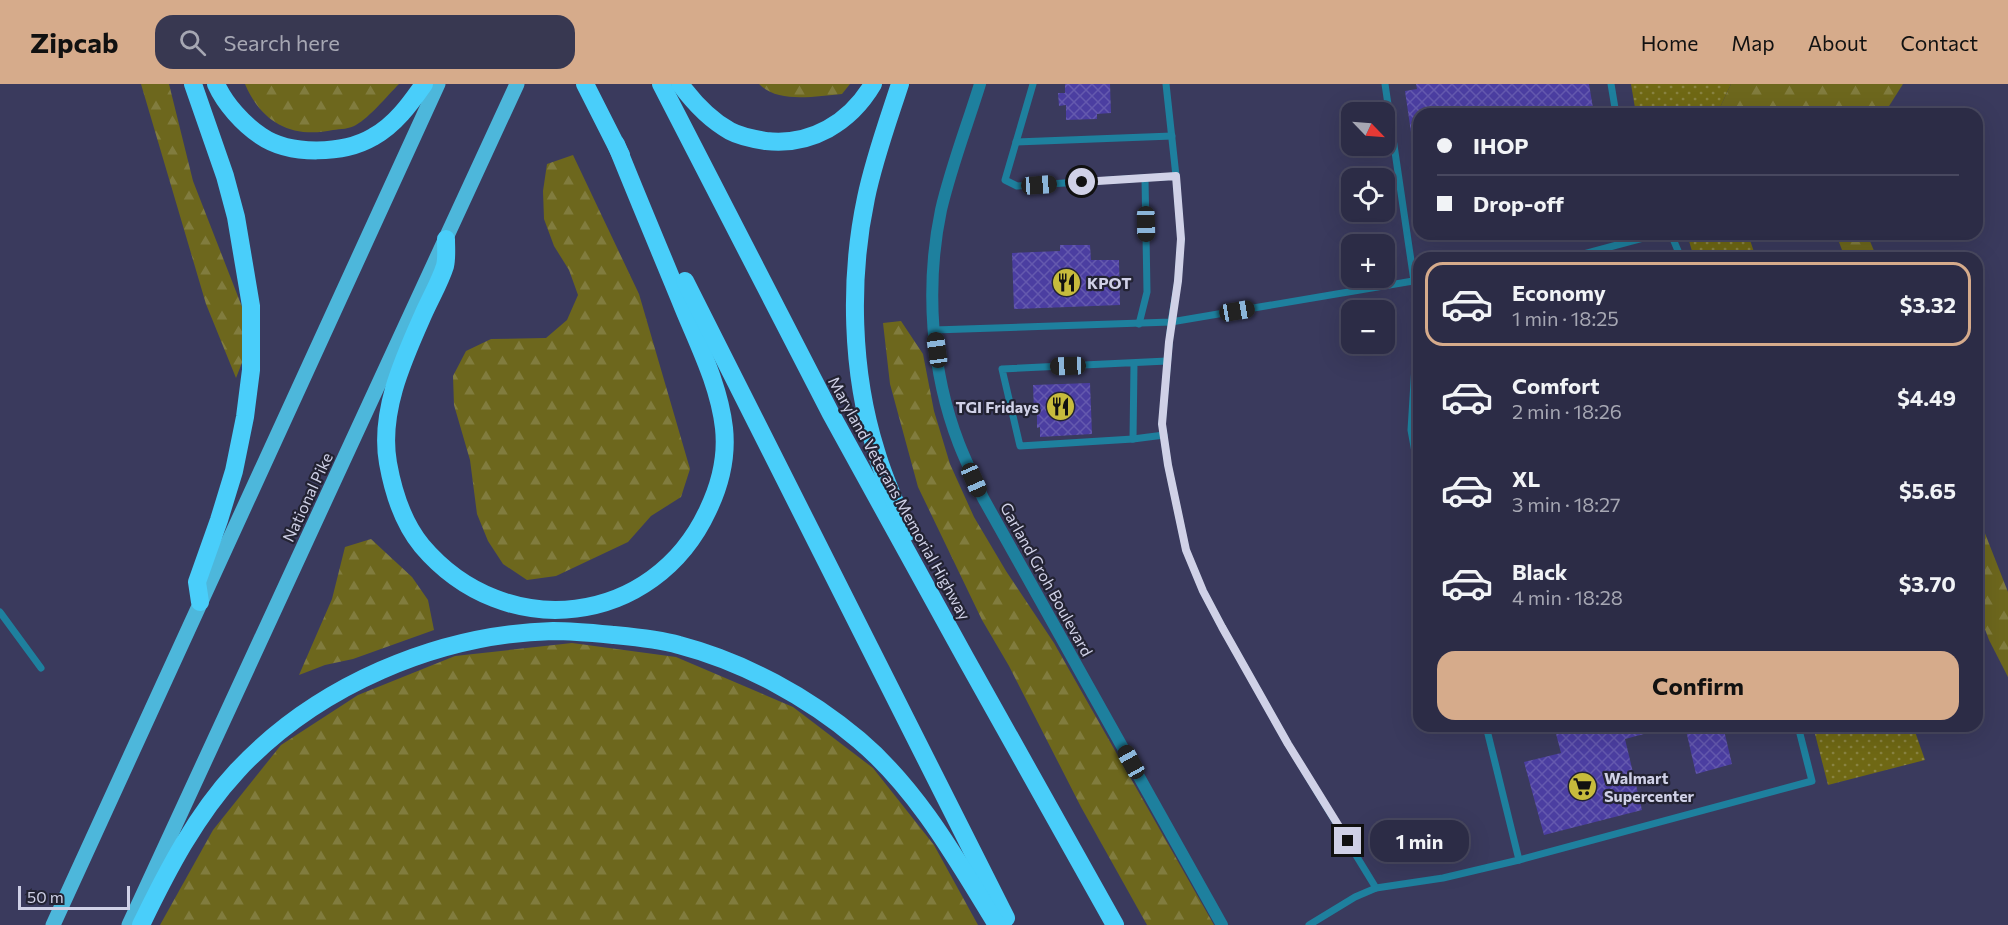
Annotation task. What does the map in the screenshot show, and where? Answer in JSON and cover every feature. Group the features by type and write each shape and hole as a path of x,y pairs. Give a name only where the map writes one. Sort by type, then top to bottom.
{"highway":[{"path":"193,84 234,207 251,306 251,370 245,417 234,471 197,582 200,602"},
{"path":"216,84 238,116 262,137 286,146 312,151 344,149 372,138 390,125 424,84"},
{"path":"585,84 1009,925"},
{"name":"Maryland Veterans Memorial Highway","path":"661,84 831,414 1115,925"},
{"path":"680,84 691,99 712,119 732,132 754,140 777,142 801,140 824,133 844,119 864,99 873,84"},
{"path":"900,84 869,187 859,236 855,281 860,375 875,450 890,491 966,659"},
{"path":"446,239 445,264 402,364 387,431 394,492 406,520 421,545 443,566 470,587 505,602 539,609 575,610 604,604 634,592 666,569 688,546 703,521 717,493 723,461 724,429 709,369 616,144"},
{"path":"141,925 183,845 209,806 237,771 271,738 305,713 347,687 389,667 429,652 495,638 552,631 632,636 678,645 729,662 777,685 828,716 859,740 892,772 949,847 997,925"}],"main road":[{"path":"53,925 438,84"},
{"name":"National Pike","path":"129,925 517,84"}],"street":[{"name":"Garland Groh Boulevard","path":"980,84 941,212 933,289 934,330 942,388 955,431 983,498 1222,925"}],"lane":[{"path":"1034,84 1005,180 1017,186 1176,176"},
{"path":"1166,84 1181,239 1162,424 1186,550 1203,591 1288,744 1377,888"},
{"path":"1385,84 1413,256"},
{"path":"1611,84 1615,108"},
{"path":"1016,142 1172,135"},
{"path":"1139,324 1147,292 1145,178"},
{"path":"1591,252 1636,240"},
{"path":"934,330 1171,322 1413,282"},
{"path":"1164,435 1020,446 1002,369 1167,361"},
{"path":"1134,364 1134,438"},
{"path":"1413,398 1411,430 1413,441"},
{"path":"0,612 41,669"},
{"path":"1487,732 1519,860"},
{"path":"1309,925 1355,897 1377,888 1443,879 1812,781 1800,732"}],"shaded area":[{"path":"1631,84 1731,84 1720,108 1635,108"},
{"path":"1689,240 1750,240 1754,252 1692,252"},
{"path":"1815,732 1915,732 1925,760 1828,785"}],"green space":[{"path":"141,84 169,84 193,181 246,317 249,345 236,378 206,304"},
{"path":"245,84 399,84 373,112 356,125 348,128 304,132 280,125 269,118"},
{"path":"759,84 850,84 842,94 798,97 776,94"},
{"path":"1731,84 1903,84 1888,108 1720,108"},
{"path":"573,155 639,294 690,469 681,497 651,516 628,542 556,576 527,580 503,564 488,541 477,514 470,460 454,405 453,376 466,351 491,339 546,338 567,320 578,295 569,270 554,246 544,219 543,191 547,164"},
{"path":"1838,240 1870,240 1874,252 1843,252"},
{"path":"901,321 923,354 934,411 950,464 974,517 1006,571 1054,643 1214,925 1147,925 1081,807 1009,666 982,620 918,487 890,384 883,323"},
{"path":"1983,528 2008,592 2008,677 1983,624"},
{"path":"371,539 412,577 428,600 434,630 353,659 325,665 299,675 332,599 345,547"},
{"path":"572,643 676,657 793,707 873,768 934,845 978,925 160,925 213,830 281,745 358,695 455,656"}],"building":[{"path":"1065,84 1110,84 1111,113 1097,114 1097,119 1066,120 1066,105 1059,106 1058,93 1065,93"},
{"path":"1416,84 1589,84 1593,108 1413,108 1412,139 1405,91 1417,89"},
{"name":"KPOT","path":"1060,245 1090,245 1091,260 1119,260 1120,305 1014,309 1012,253 1060,251"},
{"name":"TGI Fridays","path":"1090,383 1092,434 1040,437 1040,427 1037,428 1037,411 1034,411 1033,385"},
{"name":"Walmart Supercenter","path":"1556,732 1651,732 1625,739 1642,810 1544,835 1524,762 1561,753"},
{"name":"Walmart Supercenter","path":"1686,732 1724,732 1732,764 1696,774"}],"place":[{"name":"KPOT","path":"1066,282"},
{"name":"TGI Fridays","path":"1060,406"},
{"name":"Walmart Supercenter","path":"1583,786"}],"route":[{"path":"1082,182 1176,176 1181,239 1162,424 1186,550 1203,591 1222,627 1288,744 1348,841"}]}
